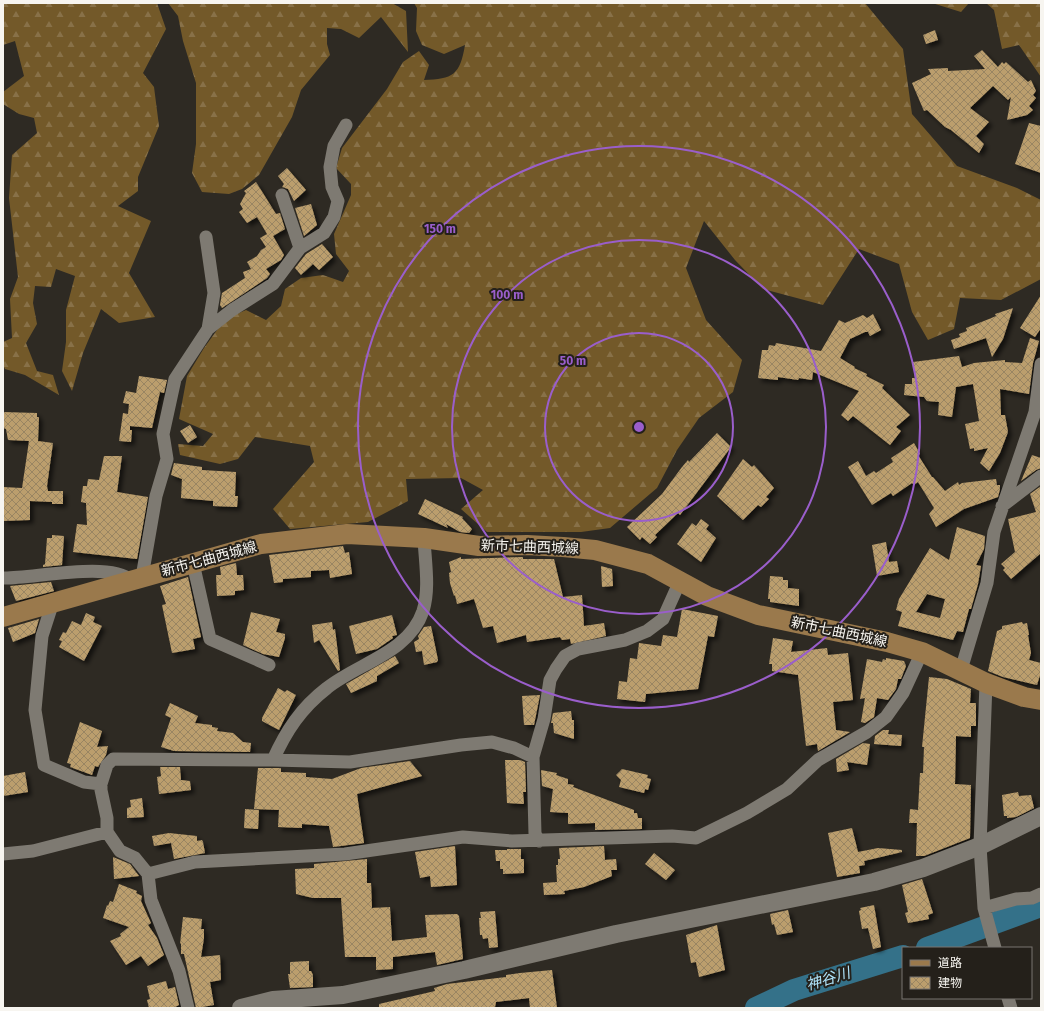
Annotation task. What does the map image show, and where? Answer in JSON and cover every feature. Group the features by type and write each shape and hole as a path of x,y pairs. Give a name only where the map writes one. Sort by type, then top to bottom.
{"main road":[{"name":"新市七曲西城線","path":"3,617 136,578 261,544 347,534 424,538 479,546 527,545 596,550 648,564 707,596 758,615 887,642 922,652 986,683 1024,697 1041,700"}],"street":[{"path":"3,578 91,571 136,578 156,496 167,459 163,434 174,379 208,329 232,310 273,284 300,248 324,233 334,217 338,201 332,188 330,167 334,146 346,126"},
{"path":"282,195 300,248"},
{"path":"206,236 214,293 208,329"},
{"path":"961,670 988,583 994,532 1035,412 1041,364"},
{"path":"1002,506 1041,476"},
{"path":"273,760 284,735 304,707 328,687 402,643 415,627 422,611 426,590 424,538"},
{"path":"193,563 210,639 269,665"},
{"path":"539,841 535,834 533,757 544,719 550,680 565,656 578,649 626,640 648,631 663,619 680,581"},
{"path":"54,602 42,636 35,710 44,765 84,782 101,784"},
{"path":"148,874 195,862 345,854 463,836 512,841 672,836 696,838 747,813 787,789 818,760 867,732 886,717 903,693 922,652"},
{"path":"986,683 980,846 985,910 995,947"},
{"path":"188,1008 179,971 151,900 148,874 135,858 120,851 107,832 107,818 101,784 107,765 113,759 350,762 461,744 492,742 514,748 533,757"},
{"path":"241,1008 273,1000 343,995 464,970 616,934 874,882 923,868 980,846 1041,816"},
{"path":"3,854 33,851 107,832"},
{"path":"985,910 1016,899 1032,898 1041,894"}],"green space":[{"path":"3,3 157,3 166,29 143,73 154,87 159,126 138,177 138,191 118,206 151,221 129,273 155,317 119,323 101,309 83,353 72,391 62,371 66,342 66,310 75,276 56,269 51,287 35,286 33,303 37,324 26,343 37,371 53,375 59,395 25,375 5,369 3,365 3,342 12,338 10,299 18,277 9,198 12,155 37,133 34,118 19,114 3,104 3,92 24,76 15,41 3,45"},
{"path":"168,3 392,3 406,11 408,52 381,17 359,38 341,29 327,28 327,44 330,55 301,90 292,117 259,175 242,189 229,194 202,192 192,173 196,144 196,83 183,41 178,16"},
{"path":"414,3 865,3 903,49 912,114 957,166 1017,188 1041,200 1041,279 1001,300 960,298 954,329 928,340 912,312 899,264 859,249 823,305 763,289 735,260 704,221 686,268 706,320 742,360 733,392 699,418 677,450 657,488 610,528 581,532 487,532 461,509 483,490 461,478 406,479 408,501 368,522 290,529 273,509 314,462 310,446 255,437 238,459 220,464 180,455 178,444 203,446 213,434 179,419 187,376 204,348 225,319 246,310 266,320 281,306 285,289 301,278 323,275 343,282 349,271 336,254 334,234 351,195 351,184 336,168 342,148 387,89 403,62 419,51 429,65 424,80 448,76 454,73 461,63 465,45 444,54 422,45 416,31 417,8"},
{"path":"932,3 969,3 961,12"},
{"path":"986,3 1041,3 1041,77 1019,45 1002,49 994,10"}],"building":[{"path":"935,30 938,40 926,44 923,35"},
{"path":"982,50 998,67 1002,62 1004,64 1006,62 1028,82 1031,80 1036,91 1033,95 1036,98 1029,106 1033,110 1027,115 1007,120 1011,97 1008,100 993,86 970,108 989,122 976,136 984,144 979,153 951,130 945,127 927,110 924,111 912,83 931,74 928,69 948,68 948,71 985,69 974,56"},
{"path":"1029,123 1041,126 1041,173 1015,164"},
{"path":"287,168 306,190 294,201 288,189 282,187 284,184 278,176"},
{"path":"256,182 276,214 280,213 285,229 273,236 284,255 281,260 266,269 270,274 267,278 222,308 220,305 222,293 245,278 243,272 251,269 247,262 257,256 261,250 266,247 260,238 267,234 257,217 247,223 239,212 243,209 240,204 246,193 244,191"},
{"path":"311,204 317,225 304,236 295,208"},
{"path":"322,244 333,257 319,270 313,264 301,275 295,268 306,254"},
{"path":"1041,295 1041,328 1035,337 1020,328"},
{"path":"1013,308 1003,339 992,357 986,338 954,349 951,340 960,337 959,334 967,331 966,328 996,316 995,314"},
{"path":"873,314 881,330 870,336 868,332 865,332 850,339 840,358 855,367 854,368 867,374 866,376 884,385 882,388 910,415 896,427 901,431 890,445 853,416 848,421 841,415 859,391 813,372 812,380 799,378 798,380 778,377 778,380 758,378 762,350 768,350 769,345 775,346 776,343 821,351 839,320 845,323 863,315 867,318"},
{"path":"1030,338 1039,341 1033,363 1029,394 1000,389 1001,415 1005,415 1008,432 1000,453 989,471 980,463 988,448 974,451 974,448 970,449 965,424 979,421 973,384 956,387 952,417 938,415 939,402 927,401 924,397 904,395 905,384 912,384 912,378 915,378 913,362 959,356 962,367 974,363 1005,360 1005,362 1022,363"},
{"path":"139,376 167,380 164,393 160,392 152,428 130,426 130,430 132,430 131,442 119,441 123,413 128,414 129,404 123,403 126,391 136,393"},
{"path":"3,412 37,413 37,417 39,417 38,441 53,443 47,486 48,491 63,491 63,504 30,501 30,520 3,521 3,487 22,488 29,441 8,440 6,429 3,428"},
{"path":"190,425 197,437 188,443 180,431"},
{"path":"717,433 731,447 680,515 678,513 655,535 657,537 650,544 642,537 640,540 627,527 662,494 688,460 689,462"},
{"path":"914,443 920,454 918,455 932,477 945,491 958,482 959,485 962,483 996,479 997,485 1000,485 998,497 964,509 936,527 929,514 934,508 918,482 914,485 912,483 893,496 891,493 872,505 848,467 858,461 866,476 874,471 876,473 893,462 891,458"},
{"path":"1032,455 1041,458 1041,468 1021,481"},
{"path":"104,456 122,456 117,492 148,497 137,559 73,552 77,524 87,525 86,503 81,502 83,486 87,486 88,479 99,480"},
{"path":"743,459 752,467 754,465 774,488 766,497 769,499 761,507 758,505 743,520 717,496"},
{"path":"174,463 202,467 202,470 236,472 235,496 238,496 237,507 213,506 213,501 181,498 182,479 171,475"},
{"path":"1041,486 1041,553 1011,579 1003,570 1005,568 1001,564 1015,552 1008,519 1036,512 1030,494"},
{"path":"425,499 463,517 462,518 472,529 469,533 460,532 446,524 448,528 418,514"},
{"path":"701,519 709,525 706,529 716,538 701,562 677,544 692,523 696,526"},
{"path":"957,527 985,536 984,549 976,565 981,566 978,584 963,632 957,631 953,640 898,626 902,612 896,610 899,599 930,548 949,560","holes":["927,594 945,599 940,618 916,612"]},
{"path":"52,535 64,536 62,565 43,567 45,564 47,538 52,538"},
{"path":"886,542 889,562 897,561 899,572 877,576 872,545"},
{"path":"343,546 345,553 349,552 352,574 330,578 329,570 311,571 311,577 283,579 283,582 274,583 269,555"},
{"path":"461,557 461,559 523,557 523,559 554,559 563,597 582,595 584,626 604,623 606,636 571,644 570,639 562,640 560,637 527,642 526,635 497,643 493,626 483,628 474,599 457,604 450,583 449,573 451,572 449,562"},
{"path":"236,563 237,575 243,575 244,590 235,591 235,595 217,596 216,575 221,575 220,567"},
{"path":"601,566 612,569 613,586 602,587"},
{"path":"770,576 783,577 783,580 788,580 788,588 799,589 799,606 770,602 770,599 768,599"},
{"path":"188,577 201,637 193,639 195,649 172,653 162,605 166,604 160,586"},
{"path":"51,582 54,591 16,601 10,586"},
{"path":"682,609 718,616 714,637 708,636 698,689 646,694 645,702 617,699 619,681 627,682 630,658 637,659 639,643 661,646 663,635 677,637"},
{"path":"251,612 280,619 276,632 285,634 285,638 279,657 263,654 243,645"},
{"path":"86,613 95,617 93,622 102,626 84,661 59,647 62,641 59,640 63,632 66,633 72,621 81,625"},
{"path":"392,615 397,635 392,636 393,638 377,649 356,654 349,626"},
{"path":"39,619 35,633 13,642 8,628"},
{"path":"332,622 333,630 335,629 340,670 338,671 319,640 314,643 312,625"},
{"path":"1022,622 1023,624 1027,623 1031,653 1029,660 1041,663 1041,672 1037,685 1003,677 988,671 997,631 1002,629 1002,626"},
{"path":"431,626 438,660 437,662 424,665 422,651 416,652 414,642 419,639 418,636 424,627"},
{"path":"773,638 793,641 791,652 827,648 828,655 848,653 853,700 833,702 836,730 850,732 818,751 817,744 806,746 798,675 772,671 772,664 769,664"},
{"path":"395,656 399,663 377,676 377,681 351,693 346,684"},
{"path":"886,658 904,661 906,666 901,679 898,679 896,689 888,700 877,698 874,717 865,723 861,722 865,698 860,699 867,659 882,662 883,659 886,660"},
{"path":"929,677 947,679 971,689 970,703 976,703 976,726 971,726 971,737 956,736 955,784 971,785 970,838 924,856 916,856 917,823 909,823 910,809 918,810 920,773 923,773 924,747 922,747"},
{"path":"278,688 285,692 287,690 296,695 279,730 262,721 262,718"},
{"path":"540,695 534,725 524,725 522,696"},
{"path":"170,703 198,716 195,723 212,725 212,727 218,728 217,731 233,733 243,742 251,743 250,752 174,751 161,747 171,718 165,715"},
{"path":"571,711 572,720 574,720 574,739 554,733 553,723 551,723 553,713"},
{"path":"80,722 102,731 97,747 108,746 106,755 98,767 95,766 92,775 70,767 71,764 67,763"},
{"path":"883,730 889,730 888,734 902,735 901,746 874,744 875,736"},
{"path":"863,743 870,744 867,765 847,762 849,770 837,772 836,759"},
{"path":"505,760 520,760 525,762 526,792 523,792 524,804 507,803"},
{"path":"410,761 422,776 357,794 364,843 333,847 329,826 302,824 302,828 278,827 279,810 254,809 258,768 281,768 281,772 306,773 306,777 332,779 361,768"},
{"path":"160,767 180,767 181,780 190,781 191,790 159,794 157,777 161,776"},
{"path":"622,769 648,775 647,778 651,779 648,790 645,789 644,793 619,787 621,780 616,775"},
{"path":"541,770 557,773 556,775 568,779 568,784 574,785 573,787 634,810 634,813 637,813 638,818 642,818 642,829 595,830 595,823 568,824 568,813 550,812 553,789 542,786"},
{"path":"25,772 28,792 3,796 3,776"},
{"path":"1018,792 1019,796 1031,795 1034,808 1016,817 1007,818 1007,816 1004,816 1002,795"},
{"path":"142,798 144,817 127,818 127,808 131,807 130,800"},
{"path":"245,809 259,810 258,829 244,828"},
{"path":"852,828 858,852 878,848 902,850 902,852 864,861 865,865 859,866 860,873 837,877 828,833"},
{"path":"169,833 197,836 197,841 202,840 203,842 205,853 174,859 171,843 154,846 152,836"},
{"path":"455,846 457,885 431,887 430,876 420,878 415,852"},
{"path":"604,846 605,860 616,859 617,870 611,870 612,876 584,887 564,891 565,894 544,895 543,883 557,882 556,865 558,865 558,859 560,859 559,848"},
{"path":"521,849 521,859 524,859 524,873 503,874 503,869 500,869 500,861 496,861 495,850"},
{"path":"654,853 675,870 666,880 645,864"},
{"path":"113,857 130,864 139,876 114,879"},
{"path":"367,859 367,883 371,883 372,908 390,907 392,941 427,937 425,915 457,914 459,916 463,959 437,965 435,952 393,957 393,969 376,970 376,957 345,957 341,898 313,898 296,894 295,869 314,868 314,864"},
{"path":"922,879 933,913 928,915 929,919 908,923 905,913 908,912 902,885"},
{"path":"119,884 137,891 136,893 142,896 141,901 151,923 148,925 157,938 164,955 148,966 141,956 126,965 110,941 121,936 120,934 129,927 103,918 107,905 108,906 110,901 113,902"},
{"path":"874,905 881,947 873,949 868,928 862,929 859,911 861,910 860,908"},
{"path":"788,910 793,932 777,935 774,924 772,925 770,914"},
{"path":"495,911 498,947 489,948 488,938 483,939 482,935 480,935 479,918 481,918 480,912"},
{"path":"183,917 202,919 201,929 204,929 204,938 201,957 220,955 221,980 210,982 214,1005 196,1008 184,954 181,954 181,943 180,944"},
{"path":"717,925 725,970 699,977 696,962 691,963 686,935"},
{"path":"309,961 309,971 311,971 313,975 313,987 290,988 288,974 290,974 290,962"},
{"path":"552,970 557,1008 530,1008 529,998 496,1002 495,1007 483,1008 379,1008 379,1004 435,991 434,988 447,984 506,977 506,975 520,973"},
{"path":"166,981 168,989 175,987 179,1005 173,1008 149,1008 147,1000 150,999 147,986"}],"waterway":[{"name":"神谷川","path":"930,947 1041,906"},
{"name":"神谷川","path":"756,1008 794,990 902,956"}]}
